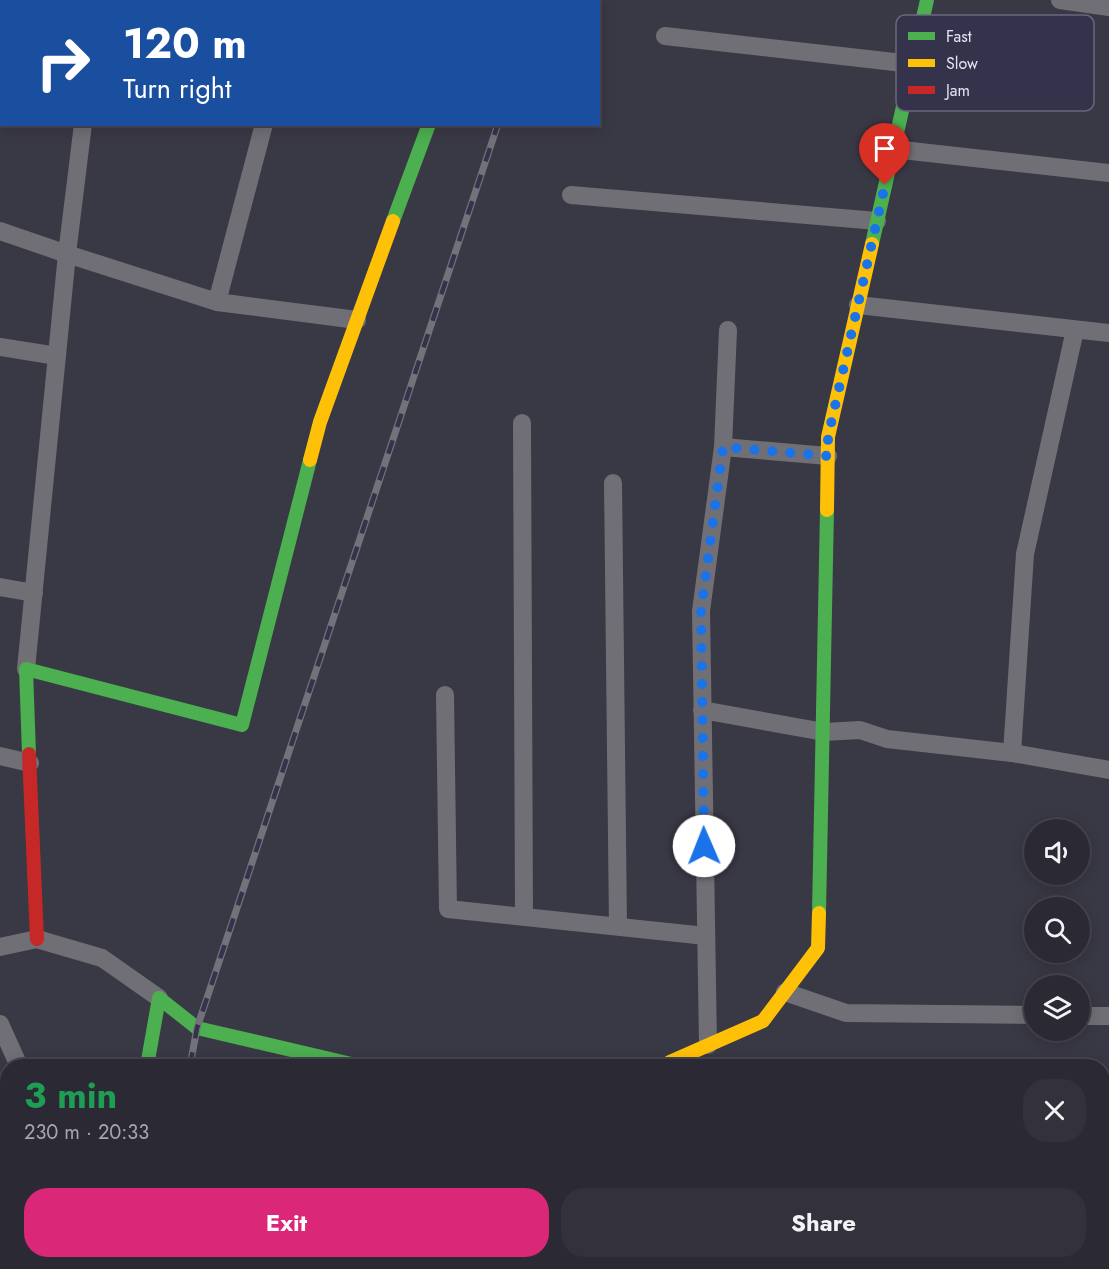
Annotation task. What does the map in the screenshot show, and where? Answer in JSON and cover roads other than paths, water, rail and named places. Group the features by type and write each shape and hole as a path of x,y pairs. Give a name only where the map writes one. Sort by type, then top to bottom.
{"street":[{"path":"923,15 927,0"},
{"path":"1065,0 1109,7"},
{"path":"665,36 896,62"},
{"path":"677,1059 763,1021 818,948 828,437 901,111"},
{"path":"37,939 26,669 67,254 83,126"},
{"path":"217,302 263,126"},
{"path":"26,669 242,725 321,422 428,126"},
{"path":"893,149 1109,173"},
{"path":"571,195 877,221"},
{"path":"0,231 217,302 357,320"},
{"path":"858,305 1109,333"},
{"path":"708,1045 701,611 723,447 728,330"},
{"path":"1012,753 1025,554 1075,330"},
{"path":"0,347 57,356"},
{"path":"522,423 524,917"},
{"path":"723,447 828,456"},
{"path":"613,483 618,926"},
{"path":"0,587 34,592"},
{"path":"445,695 448,909 706,936"},
{"path":"702,711 824,732 860,730 886,739 1012,753 1109,770"},
{"path":"0,756 30,763"},
{"path":"0,947 37,939 102,958 197,1028 330,1059"},
{"path":"785,992 846,1013 1024,1015"},
{"path":"148,1059 159,998"},
{"path":"1090,1016 1109,1016"},
{"path":"0,1024 16,1059"}],"railway":[{"path":"191,1059 197,1028 497,126"}]}
